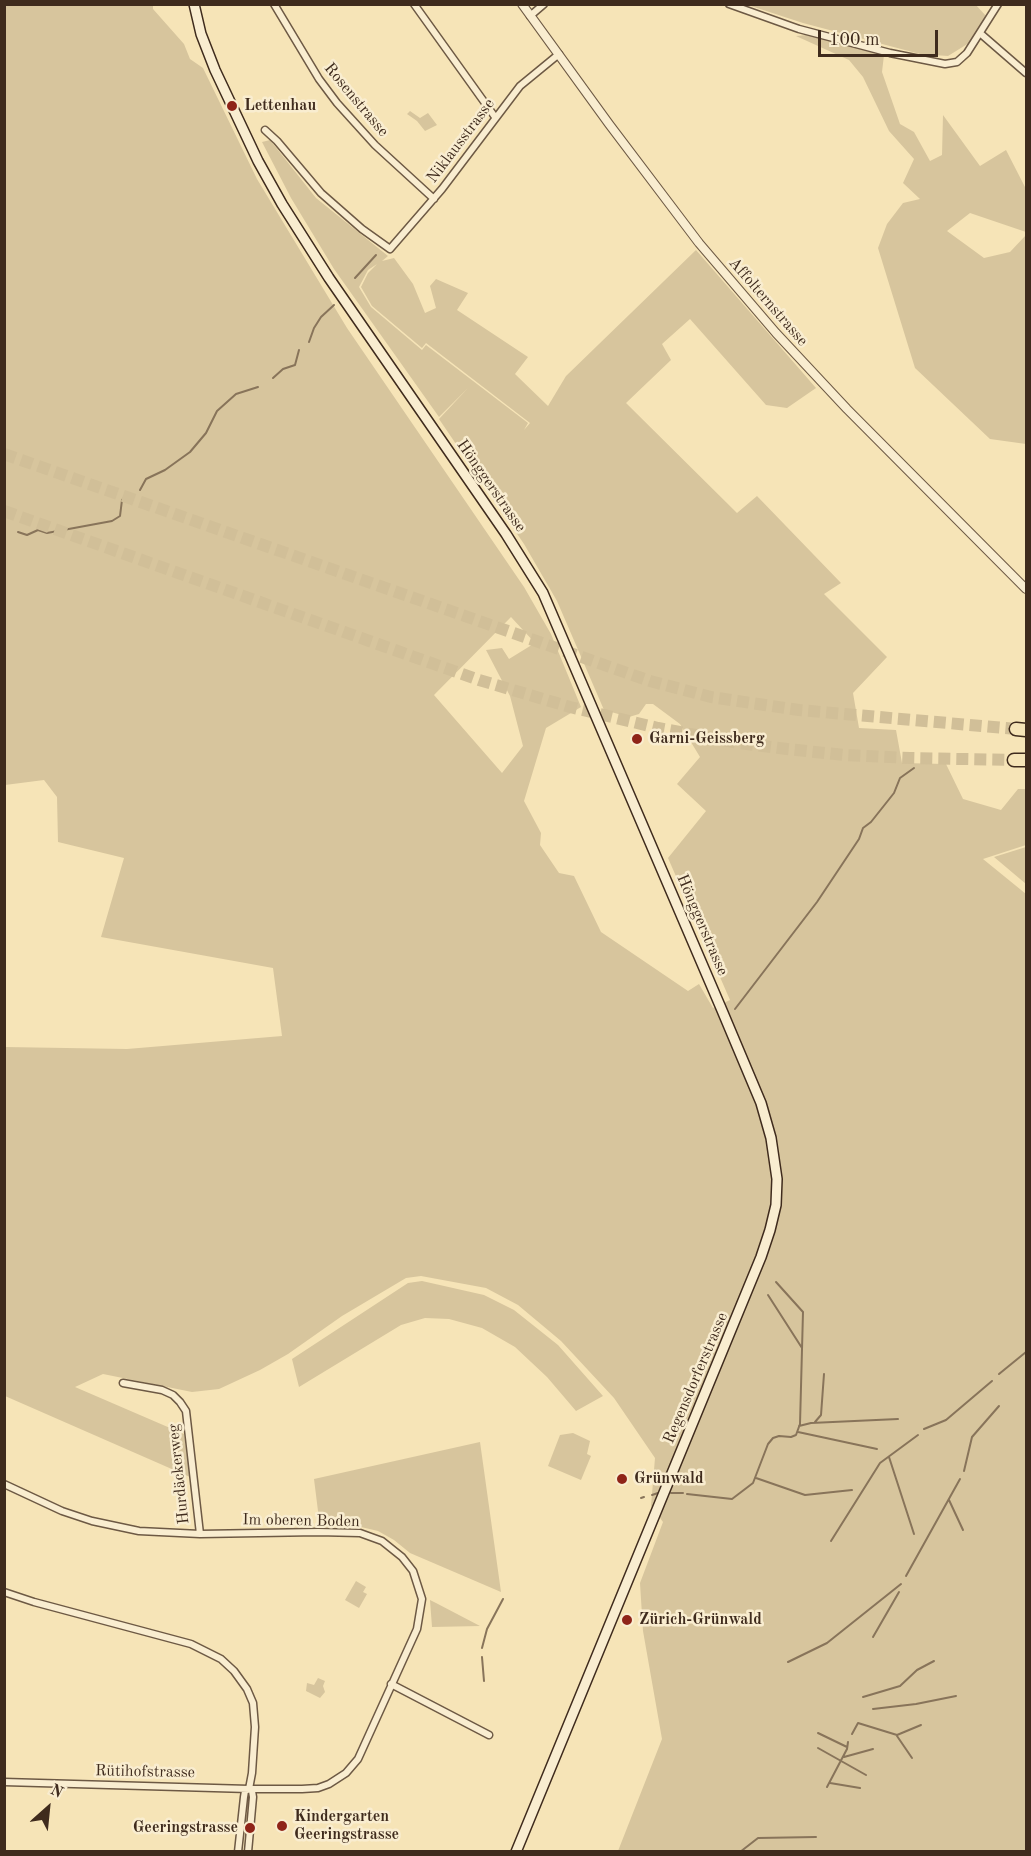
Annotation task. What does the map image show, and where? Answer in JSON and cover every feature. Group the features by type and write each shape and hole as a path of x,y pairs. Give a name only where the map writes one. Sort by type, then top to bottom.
{"main road":[{"name":"Hönggerstrasse","path":"194,4 201,34 219,78 258,161 282,204 329,278 506,534 543,594 721,1008"},
{"name":"Regensdorferstrasse","path":"516,1851 749,1290 771,1230 776,1205 777,1179 771,1138 761,1103 721,1008"}],"street":[{"name":"Rosenstrasse","path":"274,4 319,79 337,103 375,145 434,199"},
{"path":"414,4 495,117"},
{"name":"Affolternstrasse","path":"522,4 699,243 776,333 847,409 1026,589"},
{"path":"530,15 544,4"},
{"path":"729,4 800,29 890,53 945,64 957,62 968,54 998,4"},
{"path":"981,34 1026,73"},
{"name":"Niklausstrasse","path":"265,130 321,193 362,229 390,249 434,199 520,86 559,54"},
{"name":"Hurdäckerweg","path":"123,1383 162,1390 173,1395 186,1411 200,1534"},
{"name":"Im oberen Boden","path":"4,1484 62,1511 104,1525 139,1531 200,1534 360,1533 392,1547 413,1571 422,1599 417,1629 353,1766 339,1779 318,1788 249,1789"},
{"path":"4,1592 191,1644 221,1659 234,1671 247,1689 253,1703 255,1726 249,1789 253,1797 248,1851"},
{"path":"391,1684 489,1735"},
{"name":"Rütihofstrasse","path":"4,1782 249,1789"},
{"path":"238,1851 245,1791 249,1789"}],"shaded area":[{"path":"975,4 986,16 969,43 948,56 920,54 803,23 748,5"},
{"path":"5,5 153,5 153,9 184,44 190,59 203,68 257,179 347,328 524,587 551,634 581,707 546,728 524,801 541,833 540,845 559,873 574,876 601,932 688,991 699,984 713,1008 730,1000 668,858 706,811 677,784 700,757 680,724 653,704 646,704 639,714 629,717 604,710 557,601 524,544 439,419 468,388 439,417 334,269 291,198 262,142 270,140 316,198 388,256 382,261 394,258 413,284 425,313 436,308 430,286 436,279 468,293 457,310 528,357 515,374 548,406 566,376 696,250 816,388 787,408 766,405 690,319 662,344 671,360 626,403 737,513 757,496 841,583 824,594 887,657 853,693 859,728 896,730 902,763 946,764 963,799 1001,810 1018,789 1026,789 1026,845 983,859 1026,894 1026,1851 618,1851 662,1739 643,1631 640,1583 663,1522 651,1506 655,1458 614,1398 561,1341 518,1305 486,1288 421,1276 406,1278 342,1316 288,1354 219,1389 192,1392 103,1374 75,1387 184,1434 190,1477 5,1396 5,1047 127,1049 282,1036 273,968 101,937 124,858 58,842 57,797 44,780 5,785","holes":["377,264 368,273 361,287 372,306 422,348 426,343 530,423 524,430 528,423 426,345 422,350 371,307 359,287 368,270","511,617 535,643 509,659 502,648 486,650 510,696 523,746 502,773 434,695"]},
{"path":"807,35 884,55 882,72 900,124 914,132 930,161 942,155 943,115 980,166 1006,150 1026,189 1026,232 970,213 947,231 984,258 1010,252 1026,235 1026,444 990,439 915,368 878,248 887,224 903,203 920,199 903,183 914,159 889,131 863,77 849,60 796,36"},
{"path":"410,111 420,118 428,113 437,125 425,131 407,114"},
{"path":"1026,847 1026,884 994,857"},
{"path":"422,1281 484,1295 514,1310 558,1345 603,1396 576,1411 547,1377 515,1347 482,1328 449,1319 425,1318 401,1325 299,1387 292,1359 408,1283"},
{"path":"573,1433 590,1441 587,1454 591,1456 581,1480 548,1466 560,1435"},
{"path":"480,1442 501,1592 410,1553 378,1531 361,1527 320,1527 314,1479"},
{"path":"356,1581 366,1587 363,1592 367,1594 359,1608 345,1600"},
{"path":"430,1600 436,1603 480,1626 432,1627"},
{"path":"318,1678 325,1681 323,1686 325,1692 320,1698 306,1691 307,1683 314,1685"}],"waterway":[{"path":"355,278 376,255"},
{"path":"309,342 321,317 334,305"},
{"path":"273,378 283,369 295,365 299,350"},
{"path":"140,490 146,479 165,470 190,452 206,433 217,411 236,394 258,387"},
{"path":"18,532 27,535 38,530 47,533 112,521 120,516 122,500 127,495"},
{"path":"735,1009 817,902 859,839 863,828 871,822 894,793 900,778 914,768"},
{"path":"687,1494 732,1499 753,1483 768,1444 773,1438 796,1435 800,1424 803,1312 776,1282"},
{"path":"768,1295 802,1348"},
{"path":"999,1374 1026,1352"},
{"path":"815,1422 821,1415 824,1374"},
{"path":"924,1429 946,1420 992,1381"},
{"path":"964,1471 972,1437 999,1406"},
{"path":"799,1426 811,1423 898,1419"},
{"path":"798,1432 877,1449"},
{"path":"831,1541 880,1463 918,1435"},
{"path":"889,1457 914,1534"},
{"path":"756,1478 805,1495 852,1490"},
{"path":"906,1576 960,1479"},
{"path":"652,1495 658,1493"},
{"path":"671,1493 683,1493"},
{"path":"949,1500 963,1530"},
{"path":"788,1662 827,1643 901,1584"},
{"path":"873,1637 899,1592"},
{"path":"482,1648 487,1629 503,1599"},
{"path":"482,1657 484,1681"},
{"path":"863,1697 900,1686 917,1670 934,1661"},
{"path":"873,1709 956,1696"},
{"path":"852,1734 858,1723 897,1735 921,1725"},
{"path":"818,1733 847,1747"},
{"path":"897,1736 912,1758"},
{"path":"827,1787 847,1749 848,1742"},
{"path":"818,1748 866,1775"},
{"path":"844,1757 873,1749"},
{"path":"830,1783 860,1788"},
{"path":"740,1852 758,1838 816,1837"}],"tunnel":[{"path":"4,454 650,681 711,697 799,710 1016,729"},
{"path":"4,511 479,680 570,707 658,728 787,749 844,755 1014,760"}],"place":[{"name":"Lettenhau","path":"232,106"},
{"name":"Garni-Geissberg","path":"637,739"},
{"name":"Grünwald","path":"622,1479"},
{"name":"Zürich-Grünwald","path":"627,1620"},
{"name":"Kindergarten Geeringstrasse","path":"282,1826"},
{"name":"Geeringstrasse","path":"250,1828"}]}
